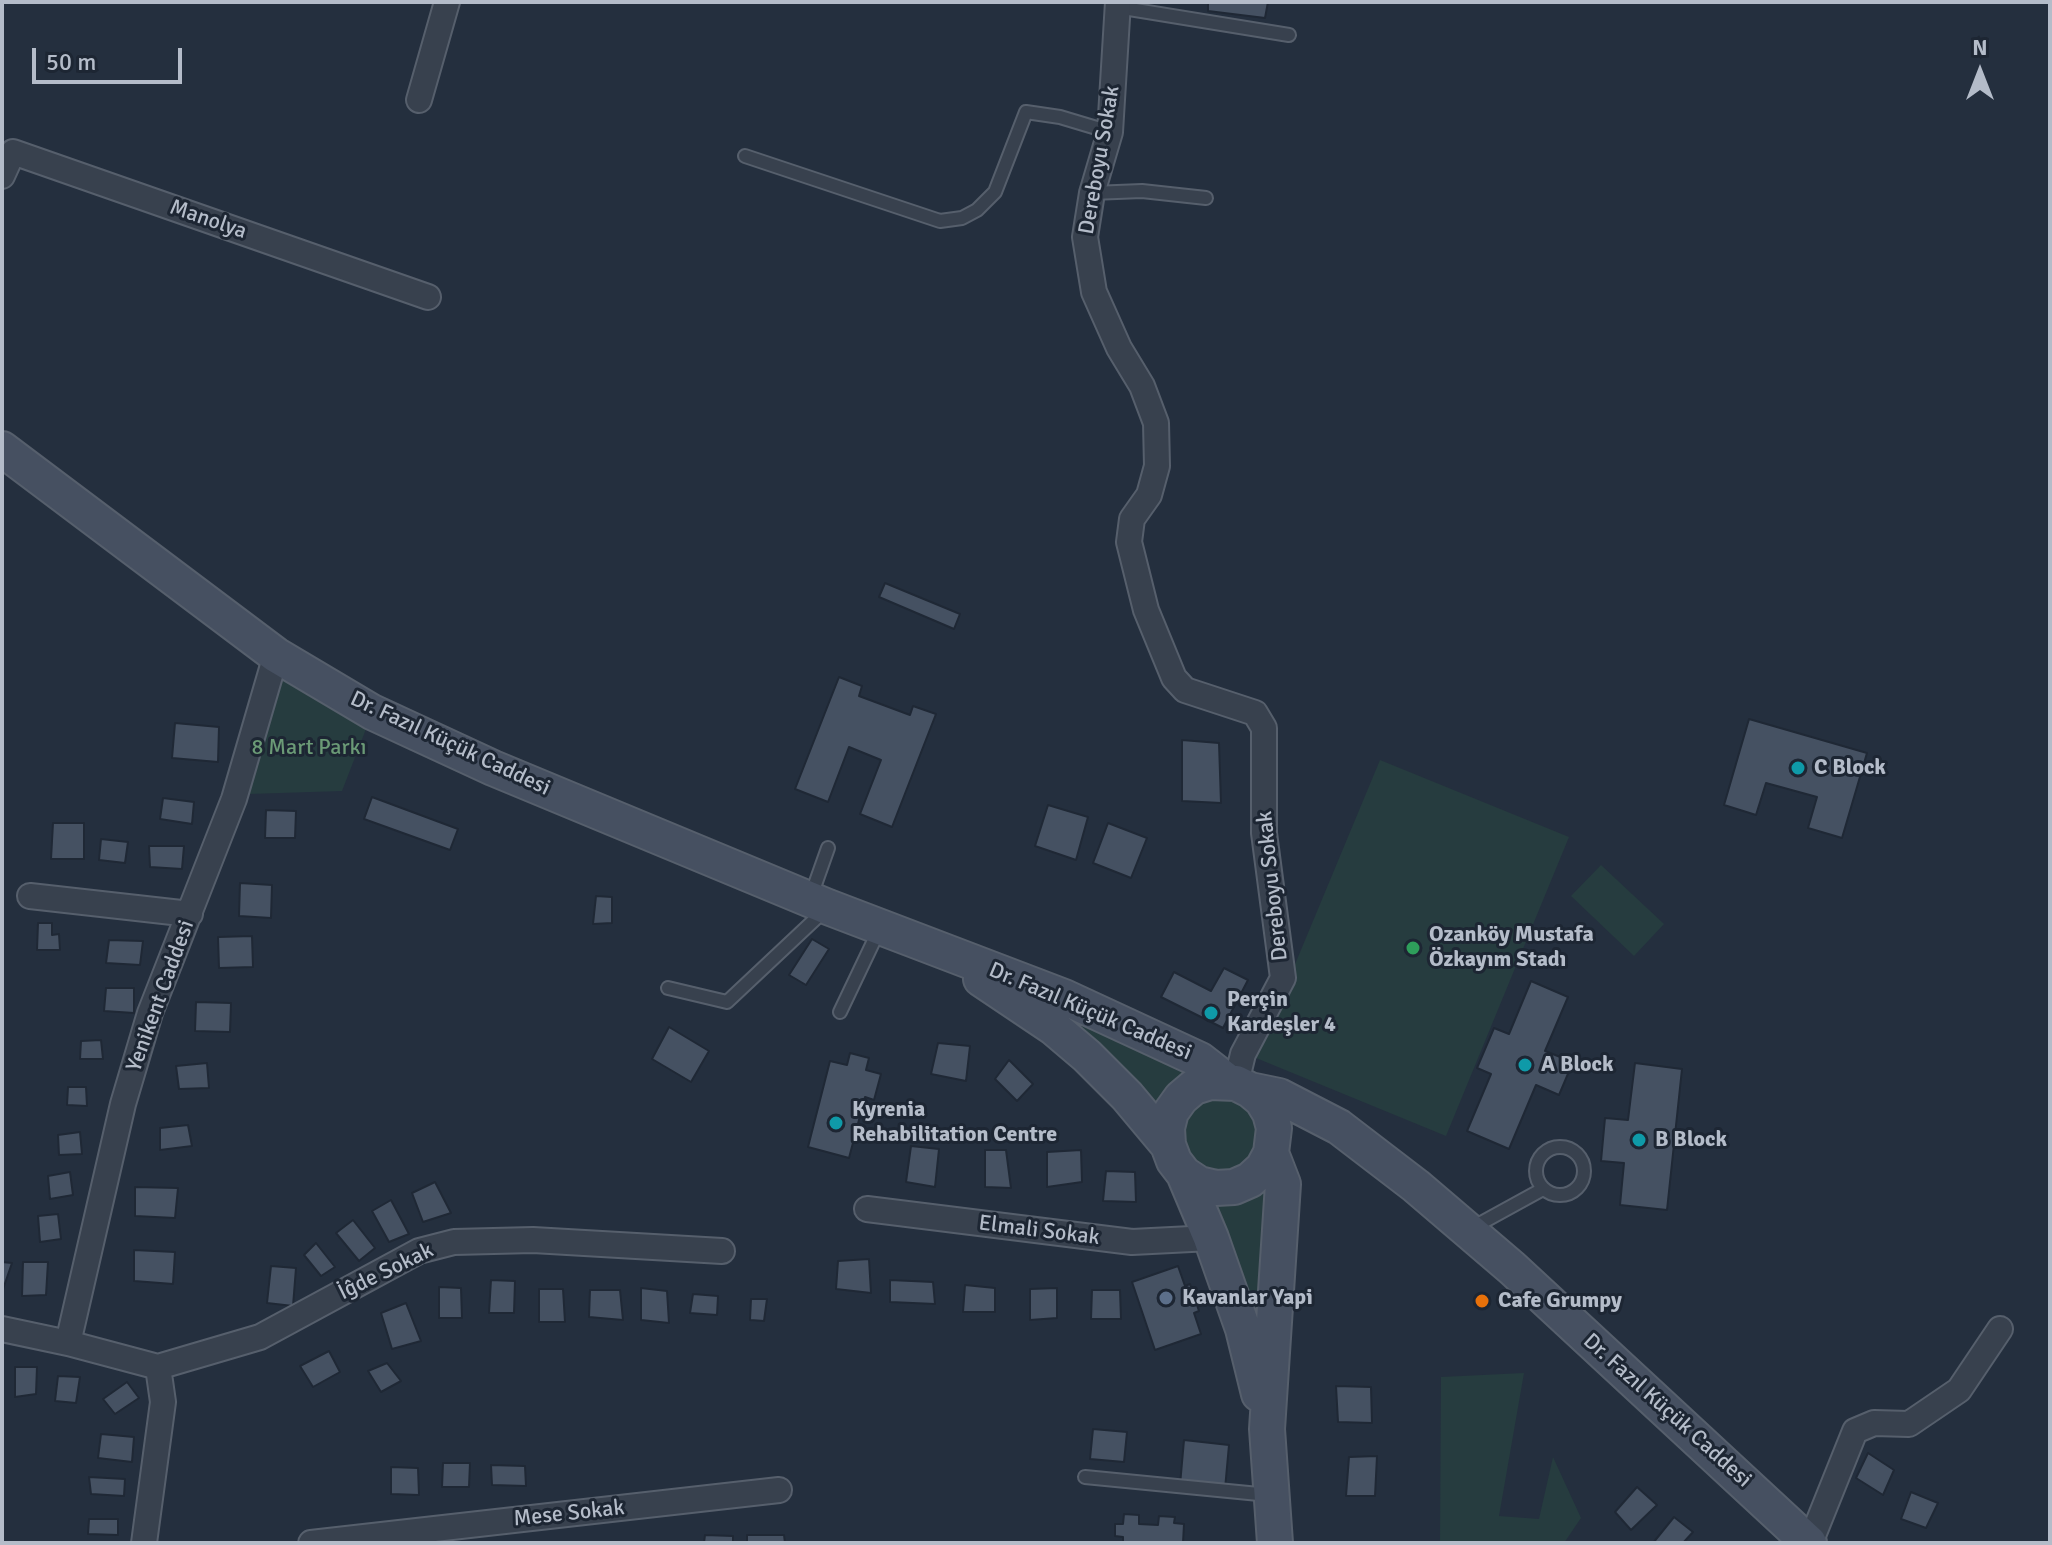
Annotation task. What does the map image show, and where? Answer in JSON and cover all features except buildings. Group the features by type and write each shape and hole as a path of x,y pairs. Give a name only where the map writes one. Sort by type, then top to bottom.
{"street":[{"path":"419,100 447,2"},
{"name":"Dereboyu Sokak","path":"1118,4 1110,132 1092,193 1085,237 1094,292 1119,348 1142,386 1156,423 1157,466 1149,495 1132,519 1129,542 1146,610 1174,678 1185,690 1255,713 1264,728 1264,833 1283,978 1243,1054 1238,1084"},
{"name":"Manolya","path":"2,176 13,152 428,297"},
{"name":"Dr. Fazıl Küçük Caddesi","path":"2,449 276,655 372,712 480,761 819,903 1064,997 1200,1060 1238,1084 1279,1096 1339,1127 1468,1230 1810,1543"},
{"name":"Yenikent Caddesi","path":"68,1343 123,1104 150,1013 234,799 276,655"},
{"path":"30,896 190,914"},
{"name":"Dr. Fazıl Küçük Caddesi","path":"946,953 1054,1028 1087,1056 1127,1096 1176,1160"},
{"path":"1267,1429 1243,1329 1211,1238 1176,1160 1167,1128 1171,1112 1181,1098 1194,1087 1210,1082 1238,1084 1262,1100 1274,1128 1273,1148 1283,1184 1267,1429 1275,1543"},
{"path":"1176,1160 1199,1184 1216,1188 1234,1187 1250,1180 1263,1168 1273,1148 1310,1131 1339,1127"},
{"name":"Elmali Sokak","path":"867,1209 1132,1242 1211,1238"},
{"name":"İĝde Sokak","path":"158,1367 260,1337 419,1251 454,1242 533,1240 722,1251"},
{"path":"2,1329 158,1367 163,1402 144,1543"},
{"path":"1810,1543 1855,1431 1874,1423 1909,1424 1959,1390 2000,1329"},
{"name":"Mese Sokak","path":"311,1543 779,1490"}],"lane":[{"path":"1118,4 1289,35"},
{"path":"745,156 940,221 962,218 977,210 995,192 1026,112 1060,117 1110,132"},
{"path":"1092,193 1142,191 1206,198"},
{"path":"668,988 727,1002 819,903 828,848"},
{"path":"840,1012 881,927"},
{"path":"1468,1230 1543,1189"},
{"path":"1085,1477 1272,1495"}],"green space":[{"name":"8 Mart Parkı","path":"281,677 366,729 342,791 249,794"},
{"name":"Ozanköy Mustafa Özkayım Stadı","path":"1380,760 1569,837 1446,1136 1256,1058"},
{"path":"1601,865 1664,924 1634,956 1571,896"},
{"path":"1055,1009 1193,1073 1158,1113"},
{"path":"1221,1098 1241,1104 1251,1114 1257,1134 1251,1154 1241,1164 1221,1170 1201,1164 1191,1154 1185,1134 1191,1114 1201,1104"},
{"path":"1269,1183 1260,1339 1206,1200"},
{"path":"1524,1373 1499,1516 1539,1519 1553,1457 1581,1518 1564,1543 1440,1543 1441,1377"}],"place":[{"name":"C Block","path":"1798,768"},
{"name":"Ozanköy Mustafa Özkayım Stadı","path":"1413,948"},
{"name":"Perçin Kardeşler 4","path":"1211,1013"},
{"name":"A Block","path":"1525,1065"},
{"name":"Kyrenia Rehabilitation Centre","path":"836,1123"},
{"name":"B Block","path":"1639,1140"},
{"name":"Kavanlar Yapi","path":"1166,1298"},
{"name":"Cafe Grumpy","path":"1482,1301"}]}
